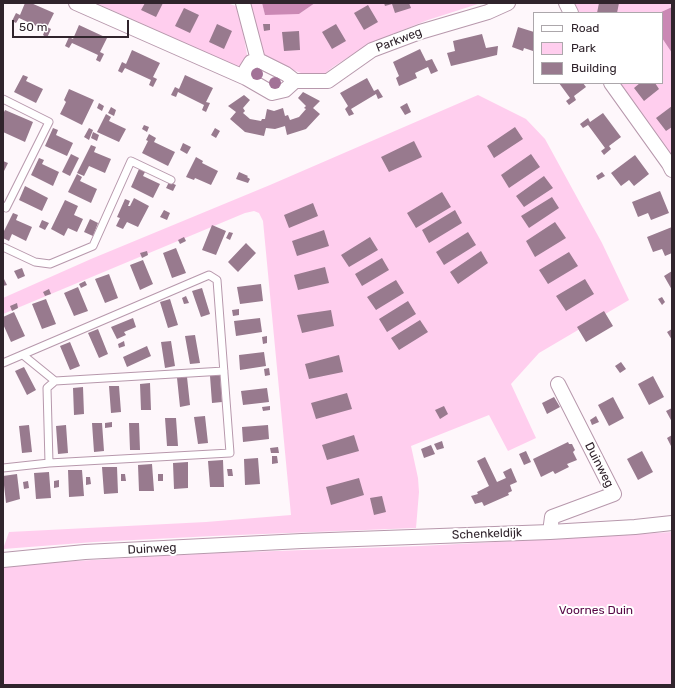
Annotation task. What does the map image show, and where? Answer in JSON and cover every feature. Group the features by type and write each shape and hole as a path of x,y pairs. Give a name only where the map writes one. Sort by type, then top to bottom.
{"street":[{"path":"76,3 246,78 272,93 284,90 296,81 286,74 258,60 251,62 246,70 246,78"},
{"path":"243,3 258,60"},
{"name":"Parkweg","path":"296,81 328,81 372,50 420,32 488,12 508,3"},
{"path":"566,3 570,12"},
{"path":"613,84 670,164 672,170"},
{"name":"Duinweg","path":"550,532 552,516 614,494 558,384"},
{"name":"Schenkeldijk","path":"302,541 550,532 635,527 672,523"},
{"name":"Duinweg","path":"3,560 85,552 302,541"}],"lane":[{"path":"3,99 49,122 6,208 3,206"},
{"path":"3,247 35,262 50,264 93,246 131,161 171,180"},
{"path":"3,363 209,275 217,280 230,453 49,463 3,468"},
{"path":"23,355 55,380 224,371"},
{"path":"49,463 47,388 55,380"}],"green space":[{"path":"96,3 227,3 239,7 248,61 242,69"},
{"path":"246,3 262,3 265,14 299,14 315,3 481,3 428,20 395,33 364,47 322,76 309,76 258,57"},
{"path":"575,3 672,3 672,7 661,12 579,12"},
{"path":"663,40 672,53 672,159 618,84 663,84"},
{"path":"478,95 526,119 545,139 602,243 629,300 539,353 511,384 536,438 508,451 489,415 411,446 418,478 419,492 416,528 94,542 3,549 9,532 206,522 291,515 263,221 259,213 254,211 245,213 3,314 3,298 91,259 270,185"},
{"name":"Voornes Duin","path":"672,532 672,685 3,685 3,565 217,553 421,546"}],"shaded area":[{"path":"262,3 315,3 299,14 265,15"},
{"path":"672,7 672,53 663,40 663,12 661,12"}],"building":[{"path":"25,3 31,3 54,13 47,27 51,29 47,38 43,35 45,30 19,18 16,23 12,21 16,13 20,15"},
{"path":"145,3 163,3 156,17 141,10"},
{"path":"384,3 409,3 411,8 395,13 392,4 385,6"},
{"path":"599,3 619,3 617,12 597,12"},
{"path":"368,5 378,22 364,30 354,13"},
{"path":"184,8 199,15 190,33 175,26"},
{"path":"217,24 232,31 224,49 209,42"},
{"path":"263,24 270,24 270,30 264,31"},
{"path":"336,24 346,41 332,49 322,32"},
{"path":"79,25 107,38 100,52 104,54 100,62 96,60 98,55 72,43 69,48 65,46 69,37 73,39"},
{"path":"518,27 533,32 533,51 524,48 523,51 512,47"},
{"path":"299,31 300,50 284,51 282,32"},
{"path":"482,34 486,48 498,46 497,55 451,66 447,53 455,51 453,41"},
{"path":"420,49 426,61 432,59 438,71 431,74 428,67 415,73 417,78 399,86 396,78 399,76 393,62"},
{"path":"132,50 160,63 153,77 157,79 153,87 149,85 151,80 125,68 122,73 118,71 122,62 126,64"},
{"path":"23,75 28,77 26,81 43,89 36,103 14,92"},
{"path":"185,75 213,88 206,102 210,103 206,112 202,110 204,105 178,92 176,97 171,95 175,87 179,89"},
{"path":"367,78 374,91 378,89 383,97 378,99 376,94 351,109 354,114 349,116 345,109 348,106 340,93"},
{"path":"560,84 584,84 586,87 574,96 576,100 569,105 566,101 570,98"},
{"path":"639,84 656,84 659,89 644,101 634,88"},
{"path":"69,89 94,100 82,125 60,114 66,102 64,100"},
{"path":"303,92 320,101 313,108 320,114 306,129 287,135 285,126 275,129 266,128 264,136 245,132 230,119 236,112 228,106 244,95 250,100 243,108 245,111 243,113 250,119 261,121 262,119 265,119 267,109 274,111 283,108 285,116 288,115 290,120 299,117 306,109 304,108 306,106 298,98"},
{"path":"99,103 104,106 102,111 97,108"},
{"path":"407,103 411,112 405,115 400,107"},
{"path":"672,106 672,127 666,131 656,118"},
{"path":"111,107 116,110 114,116 108,113"},
{"path":"5,110 33,122 25,142 3,132 3,114"},
{"path":"603,113 621,137 609,146 611,149 604,155 601,151 605,148 588,125 583,128 580,124 588,118 590,122"},
{"path":"106,114 111,117 109,121 126,129 119,142 97,132"},
{"path":"144,125 149,127 147,132 142,129"},
{"path":"515,127 523,139 494,158 487,146"},
{"path":"53,128 58,130 56,135 73,143 67,156 45,146"},
{"path":"89,128 93,130 89,140 84,137"},
{"path":"215,128 220,131 216,138 211,135"},
{"path":"93,132 99,135 97,141 91,138"},
{"path":"149,134 156,138 154,142 175,152 168,166 142,153 148,141 146,140"},
{"path":"414,141 422,157 389,172 381,157"},
{"path":"183,143 191,147 187,154 180,150"},
{"path":"91,145 96,147 94,152 111,159 105,173 89,166 84,176 77,173"},
{"path":"71,154 79,158 70,176 62,172"},
{"path":"531,154 540,167 509,188 501,175"},
{"path":"635,155 649,174 634,186 629,180 621,186 611,173"},
{"path":"196,157 203,161 202,163 218,171 211,185 195,178 194,180 186,177"},
{"path":"39,158 44,160 42,164 59,172 53,186 31,175"},
{"path":"3,161 8,163 3,173"},
{"path":"139,169 145,172 143,176 160,184 153,198 131,187"},
{"path":"239,172 248,176 247,177 250,179 248,183 236,179"},
{"path":"602,172 605,176 598,180 596,176"},
{"path":"77,174 82,177 80,181 97,189 91,203 68,192"},
{"path":"544,176 553,188 524,207 516,196"},
{"path":"169,182 176,185 173,191 166,188"},
{"path":"25,186 48,198 42,211 19,200"},
{"path":"660,191 669,213 651,220 648,213 638,217 632,202"},
{"path":"442,192 451,207 416,228 407,213"},
{"path":"552,197 559,208 529,228 521,216"},
{"path":"134,198 149,206 138,227 127,222 123,229 116,226 120,218 117,217 125,199 130,201 128,206 130,206"},
{"path":"65,200 78,206 74,215 83,219 77,232 68,228 64,236 51,229"},
{"path":"313,203 318,216 289,228 284,215"},
{"path":"164,210 170,213 167,220 160,217"},
{"path":"455,210 462,223 429,243 422,230"},
{"path":"13,213 18,215 16,220 32,227 26,241 12,234 9,241 3,238 3,233"},
{"path":"90,219 98,223 93,236 84,232"},
{"path":"42,220 49,223 45,230 39,227"},
{"path":"555,222 566,238 535,257 526,241"},
{"path":"212,225 226,231 216,255 202,250"},
{"path":"672,227 672,253 665,256 662,249 653,252 647,237"},
{"path":"324,230 329,246 297,256 292,241"},
{"path":"229,232 233,233 230,240 226,238"},
{"path":"468,232 476,245 444,265 436,252"},
{"path":"184,237 186,241 180,244 178,240"},
{"path":"370,237 378,250 349,267 341,255"},
{"path":"246,243 256,253 238,272 228,262"},
{"path":"176,248 186,273 172,278 163,253"},
{"path":"147,251 148,255 142,258 140,253"},
{"path":"481,251 488,263 458,284 450,272"},
{"path":"569,252 578,266 548,284 539,270"},
{"path":"382,258 389,270 362,286 355,274"},
{"path":"143,260 153,284 140,290 130,265"},
{"path":"325,267 329,283 298,290 294,275"},
{"path":"22,268 25,276 18,279 14,271"},
{"path":"672,271 672,290 664,276"},
{"path":"109,274 118,298 105,303 95,279"},
{"path":"3,277 7,285 3,286"},
{"path":"585,279 594,294 566,311 556,296"},
{"path":"396,280 404,293 376,310 367,297"},
{"path":"85,281 87,285 81,288 79,284"},
{"path":"261,284 263,301 240,304 237,287"},
{"path":"78,287 88,311 74,316 64,293"},
{"path":"202,288 210,314 201,317 192,291"},
{"path":"49,289 51,294 45,296 43,292"},
{"path":"186,296 189,303 184,304 182,298"},
{"path":"662,297 665,302 662,305 658,299"},
{"path":"46,299 56,324 42,329 32,304"},
{"path":"170,299 178,325 168,328 160,302"},
{"path":"408,301 416,314 387,332 379,319"},
{"path":"17,303 18,308 12,311 10,306"},
{"path":"239,309 239,315 233,316 232,310"},
{"path":"331,310 334,326 302,333 297,315"},
{"path":"604,311 613,326 586,342 577,327"},
{"path":"14,312 25,336 11,342 3,324 3,317"},
{"path":"133,318 136,327 124,332 126,335 117,339 111,327"},
{"path":"260,318 262,332 236,336 234,321"},
{"path":"420,320 428,332 399,350 391,338"},
{"path":"98,329 108,354 99,358 88,333"},
{"path":"672,329 672,340 667,332"},
{"path":"195,335 200,363 190,364 185,336"},
{"path":"267,336 267,343 263,344 262,337"},
{"path":"124,341 125,346 119,348 118,344"},
{"path":"171,341 175,366 165,368 161,342"},
{"path":"70,342 80,366 70,370 60,346"},
{"path":"147,346 151,356 127,367 123,357"},
{"path":"264,352 266,366 240,370 239,355"},
{"path":"339,355 343,372 309,379 305,364"},
{"path":"621,362 626,369 620,373 615,366"},
{"path":"24,367 36,390 27,395 15,371"},
{"path":"269,368 270,375 265,376 264,369"},
{"path":"220,375 222,402 212,403 210,376"},
{"path":"653,376 664,397 649,405 638,384"},
{"path":"187,377 190,405 180,407 177,378"},
{"path":"150,383 151,410 141,410 140,384"},
{"path":"109,386 119,386 121,412 111,413"},
{"path":"83,387 84,414 74,415 73,388"},
{"path":"267,388 269,402 243,405 241,391"},
{"path":"347,393 352,409 316,419 311,403"},
{"path":"554,397 560,407 547,414 542,403"},
{"path":"613,397 624,418 609,426 598,405"},
{"path":"270,406 270,410 263,411 262,407"},
{"path":"444,406 448,414 440,419 435,410"},
{"path":"672,408 672,422 666,411"},
{"path":"205,416 208,443 198,444 194,417"},
{"path":"596,416 599,422 592,425 590,420"},
{"path":"165,418 176,418 178,446 167,446"},
{"path":"112,422 112,427 105,428 105,423"},
{"path":"92,423 102,423 104,451 94,452"},
{"path":"129,423 139,423 140,450 130,450"},
{"path":"29,425 32,452 22,453 19,426"},
{"path":"66,425 68,453 58,454 56,426"},
{"path":"268,425 269,439 243,442 242,427"},
{"path":"354,435 359,451 327,460 322,445"},
{"path":"672,435 672,448 667,438"},
{"path":"442,441 444,448 437,450 434,444"},
{"path":"568,442 569,444 572,444 575,450 573,452 577,460 567,464 569,467 555,474 553,471 541,477 533,459"},
{"path":"431,445 435,454 424,458 421,449"},
{"path":"278,447 279,453 271,453 270,448"},
{"path":"526,451 531,462 524,465 519,454"},
{"path":"642,451 653,472 638,480 627,459"},
{"path":"272,456 277,456 278,463 272,464"},
{"path":"485,457 497,482 506,478 503,472 511,468 517,482 510,485 512,491 508,493 509,495 484,506 482,502 475,504 471,496 478,494 477,492 489,486 477,461"},
{"path":"258,458 260,484 245,485 244,459"},
{"path":"223,460 224,487 210,487 208,461"},
{"path":"188,462 188,488 174,489 173,463"},
{"path":"152,464 154,491 139,491 138,465"},
{"path":"102,467 117,467 118,493 104,494"},
{"path":"227,469 232,469 233,476 228,476"},
{"path":"68,470 82,470 84,496 69,497"},
{"path":"49,472 51,498 36,499 34,473"},
{"path":"17,474 20,499 6,503 3,476"},
{"path":"121,474 125,474 126,481 121,481"},
{"path":"158,474 163,474 163,481 158,481"},
{"path":"86,477 90,477 91,484 86,485"},
{"path":"359,478 364,495 331,505 326,487"},
{"path":"59,480 59,487 54,488 54,481"},
{"path":"28,481 29,488 24,489 23,482"},
{"path":"382,496 386,512 374,515 370,498"}]}
